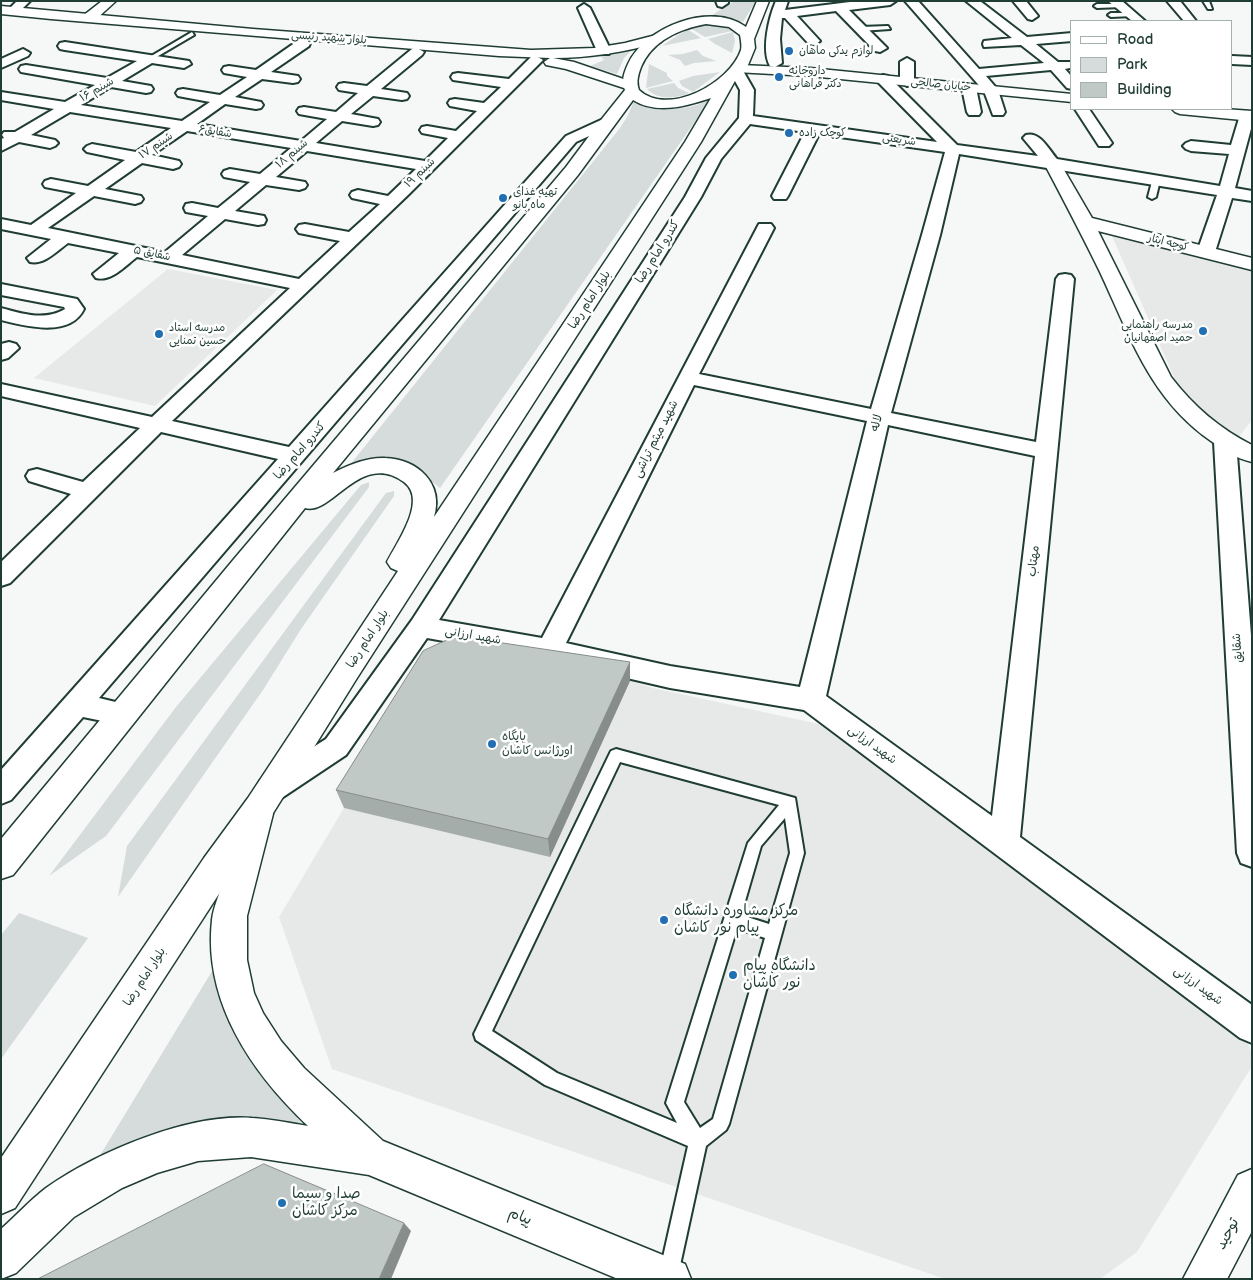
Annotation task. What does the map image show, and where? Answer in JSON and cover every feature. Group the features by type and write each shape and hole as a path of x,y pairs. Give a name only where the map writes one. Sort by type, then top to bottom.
{"main road":[{"path":"89,18 110,1"},
{"path":"631,89 647,101 663,104 692,101 708,95 735,74 749,43 755,18 763,1"},
{"path":"1,864 243,566 572,171 631,89 633,70 638,60 656,38 723,2"},
{"name":"بلوار شهید رئیسی","path":"5,13 531,53 604,50 640,44 656,38"},
{"name":"بلوار شهید رئیسی","path":"5,13 192,34 536,60 569,65 631,89"},
{"path":"684,24 706,20 729,21 744,28 749,43 775,63 810,72"},
{"path":"569,65 580,64 590,58 584,52"},
{"path":"735,74 810,72"},
{"name":"خیابان صالحی","path":"810,72 1070,98"},
{"name":"بلوار امام رضا","path":"1,1194 216,869 265,799 735,74"},
{"path":"1205,110 1250,116"},
{"path":"1052,163 1085,222 1161,378 1172,396 1225,442 1252,455"},
{"name":"کوچه ایثار","path":"1085,222 1252,264"},
{"path":"243,566 323,490 350,474 372,467 394,467 407,472 420,483 425,498 420,522 340,682"},
{"path":"265,799 230,918 228,950 233,980 242,1012 281,1072 301,1093 370,1155"},
{"path":"1,1258 60,1204 108,1174 156,1154 198,1141 251,1137 370,1155"},
{"name":"پیام","path":"370,1155 652,1275"},
{"name":"توحید","path":"1204,1279 1252,1189"}],"street":[{"path":"5,13 24,1"},
{"path":"775,63 772,46 782,14 782,1"},
{"path":"782,14 828,6 890,1"},
{"path":"911,1 991,90 998,112"},
{"path":"972,1 1054,66 1070,83"},
{"path":"1019,1 1032,16"},
{"path":"1173,1 1189,20"},
{"path":"1117,3 1135,18"},
{"path":"828,6 860,29 876,44 892,33"},
{"path":"584,8 604,50"},
{"path":"782,14 814,41"},
{"path":"1060,25 1070,34"},
{"path":"979,34 1019,37 1070,36"},
{"path":"989,44 1019,37"},
{"name":"شبنم ۱۷","path":"33,230 304,43"},
{"path":"65,46 184,64"},
{"name":"شبنم ۱۸","path":"168,258 417,52"},
{"path":"1,64 23,53"},
{"name":"شبنم ۱۶","path":"1,146 151,58"},
{"name":"شبنم ۱۹","path":"6,566 88,491 428,166 536,60"},
{"path":"966,62 996,60"},
{"path":"1233,60 1252,61"},
{"path":"907,62 907,82"},
{"path":"976,73 1070,65"},
{"path":"26,69 146,89"},
{"path":"229,70 293,79"},
{"path":"735,74 747,90 746,119"},
{"path":"458,77 512,84"},
{"path":"884,79 953,148"},
{"path":"344,87 402,96"},
{"path":"969,88 974,112"},
{"path":"183,93 256,105"},
{"name":"شقایق۶","path":"1,96 428,166"},
{"path":"455,103 488,108"},
{"path":"1083,110 1104,143"},
{"path":"304,112 373,122"},
{"path":"1206,252 1226,192 1236,150 1250,116"},
{"name":"شریعتی","path":"746,119 1052,163 1252,196"},
{"name":"کندرو امام رضا","path":"265,799 336,747 422,627 688,205 714,158 746,119"},
{"name":"کندرو امام رضا","path":"1,791 296,456 571,139 606,123"},
{"path":"780,196 814,128"},
{"path":"427,130 459,136"},
{"path":"1,134 50,143"},
{"path":"1031,138 1052,163"},
{"path":"1190,146 1236,150"},
{"name":"لاله","path":"811,700 879,417 931,235 953,148"},
{"path":"92,150 173,164"},
{"path":"683,154 714,158"},
{"path":"230,174 299,185"},
{"path":"51,184 135,198"},
{"path":"358,195 391,201"},
{"path":"192,208 258,220"},
{"name":"شقایق ۵","path":"2,225 302,285"},
{"name":"شهید میثم تراشی","path":"549,650 686,378 765,228"},
{"path":"305,230 352,238"},
{"path":"36,258 65,237"},
{"path":"102,274 133,251"},
{"name":"مهتاب","path":"1004,843 1065,279"},
{"path":"1,289 70,303 75,309 73,314 54,322 41,323 1,314"},
{"path":"686,378 1046,451"},
{"path":"1,390 296,456"},
{"name":"شقایق","path":"1225,442 1252,853"},
{"path":"37,476 88,491"},
{"name":"شهید ارزانی","path":"422,627 549,650 670,677 811,700 1252,1026"},
{"path":"77,704 122,714"}],"lane":[{"path":"1206,1 1210,8"},
{"path":"1097,6 1117,3"},
{"path":"1111,15 1135,18"},
{"path":"860,29 892,33"},
{"name":"شبنم ۱۶","path":"151,58 192,34"},
{"path":"1152,197 1156,180"},
{"path":"698,1141 551,1079 482,1034 616,755 790,802"},
{"path":"698,1141 675,1103 755,843 790,802"},
{"path":"652,1275 698,1141 720,1124 797,853 790,802"},
{"path":"731,919 775,934"}],"shaded area":[{"name":"مدرسه راهنمایی حمید اصفهانیان","path":"1112,236 1252,269 1252,420 1238,438 1181,393"},
{"name":"مدرسه استاد حسین تمنایی","path":"168,269 277,290 155,406 34,378"},
{"name":"دانشگاه پیام نور کاشان","path":"630,681 653,688 837,728 1244,1033 1252,1054 1252,1066 1137,1252 1100,1279 945,1279 332,1069 279,917 344,808 550,856"}],"green space":[{"path":"734,1 756,1 743,22 726,17 709,17"},
{"path":"709,24 725,26 732,31 705,37 690,28"},
{"path":"687,29 701,38 662,46"},
{"path":"733,32 735,41 732,53 708,39"},
{"path":"632,50 624,58 617,74 590,66 604,60 600,55"},
{"path":"697,50 703,56 716,61 694,63 685,66 680,60 668,55 683,54"},
{"path":"649,64 667,73 667,76 673,81 646,88"},
{"path":"720,72 693,92 682,86 679,81 693,76"},
{"path":"674,83 678,88 689,93 661,97 647,89"},
{"path":"712,97 440,488 413,467 349,466 620,128 634,101 663,108 684,108 694,106"},
{"path":"369,482 369,487 106,836 49,876 176,707 361,485"},
{"path":"394,491 394,496 301,629 263,690 118,897 127,846 386,493"},
{"path":"19,913 88,938 1,1059 1,935"},
{"path":"217,963 229,1020 247,1054 272,1084 331,1136 96,1162"}],"building":[{"name":"پایگاه اورژانس کاشان","path":"456,636 630,662 548,839 336,790 423,651"},
{"name":"صدا و سیما مرکز کاشان","path":"264,1164 404,1223 379,1279 38,1279"}],"place":[{"name":"لوازم یدکی ماهان","path":"789,51"},
{"name":"داروخانه دکتر فراهانی","path":"779,77"},
{"name":"کوچک زاده","path":"789,133"},
{"name":"تهیه غذای ماه بانو","path":"503,198"},
{"name":"مدرسه راهنمایی حمید اصفهانیان","path":"1203,331"},
{"name":"مدرسه استاد حسین تمنایی","path":"159,334"},
{"name":"پایگاه اورژانس کاشان","path":"492,744"},
{"name":"مرکز مشاوره دانشگاه پیام نور کاشان","path":"664,920"},
{"name":"دانشگاه پیام نور کاشان","path":"733,975"},
{"name":"صدا و سیما مرکز کاشان","path":"282,1203"}]}
